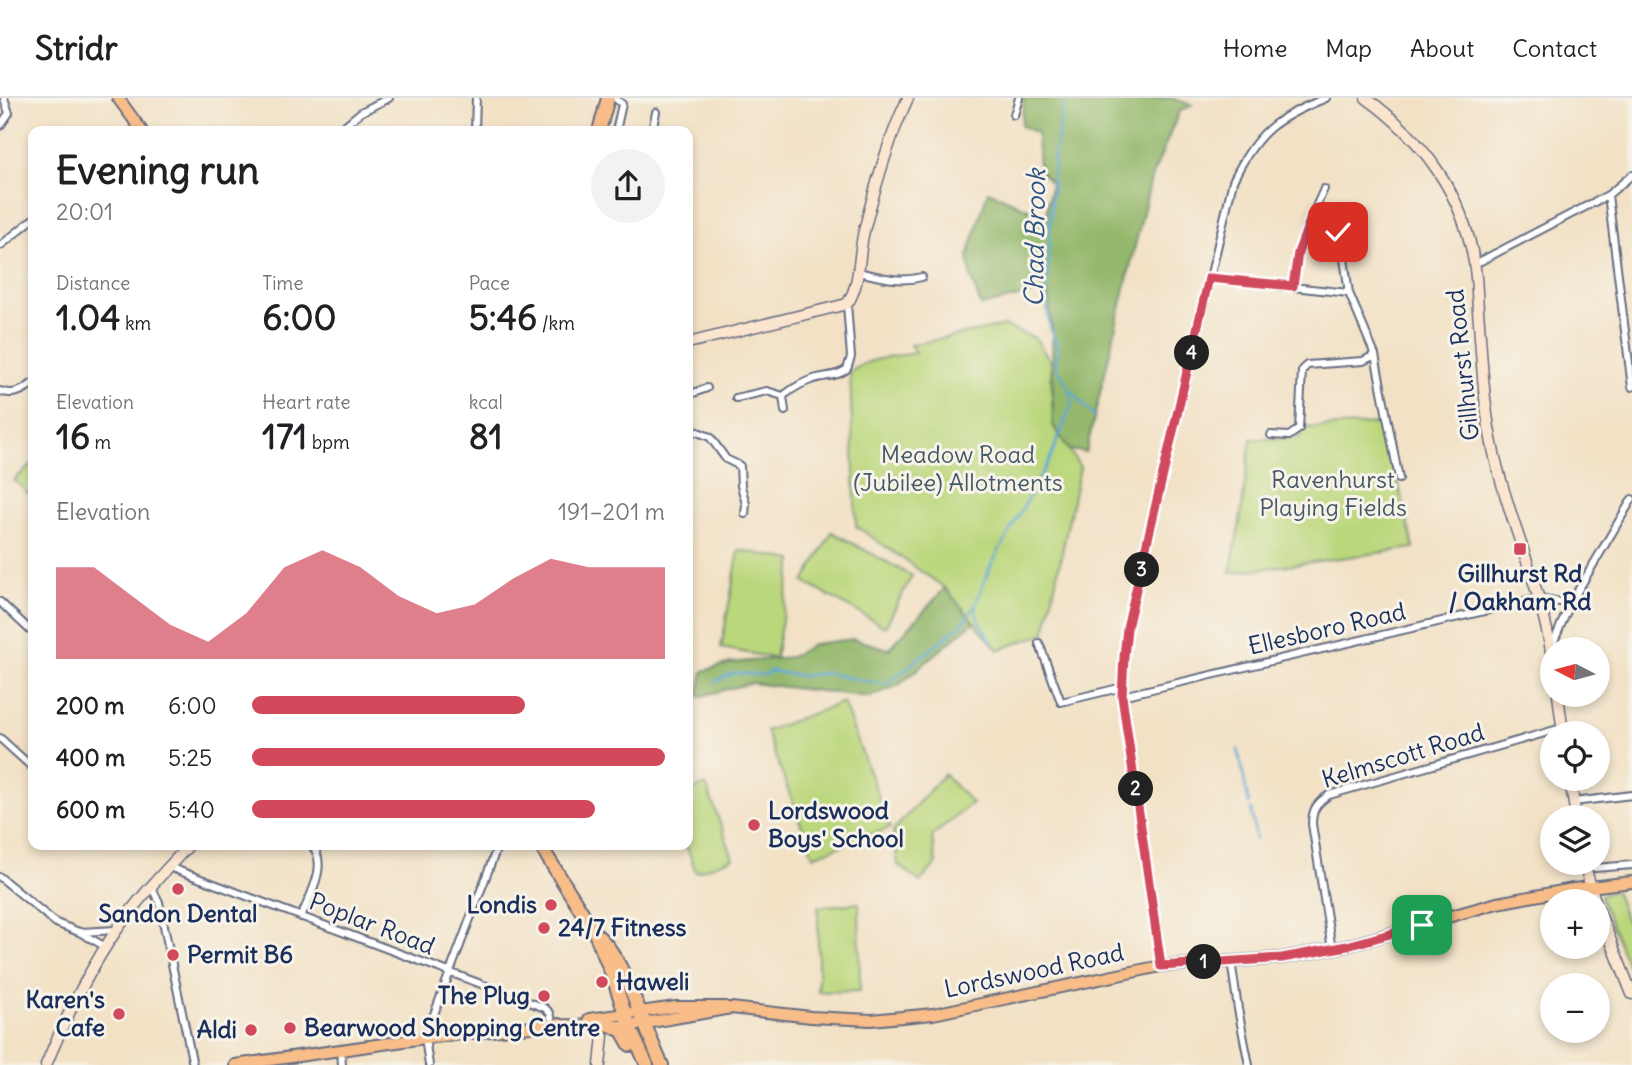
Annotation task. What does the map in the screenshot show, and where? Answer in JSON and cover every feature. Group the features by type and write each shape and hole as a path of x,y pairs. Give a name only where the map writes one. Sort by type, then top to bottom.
{"highway":[{"path":"600,126 608,98"},
{"path":"543,850 595,933 606,941 618,963 646,1065"},
{"path":"634,1020 662,1065"},
{"path":"614,1027 625,1034 634,1052 646,1065"}],"main road":[{"path":"118,98 138,126"},
{"name":"Lordswood Road","path":"634,1020 731,1008 811,1017 883,1019 933,1014 1161,966 1282,958 1332,949 1497,903 1590,887 1632,883"},
{"path":"553,1025 614,1027 634,1020"},
{"path":"237,1065 425,1038 634,1020"}],"street":[{"path":"0,126 9,113 4,98"},
{"path":"344,126 360,112 389,98"},
{"path":"475,126 476,98"},
{"path":"615,98 622,104 618,126"},
{"path":"693,342 846,304 853,295 871,204 897,120 908,98"},
{"path":"1014,116 1019,98"},
{"path":"1161,966 1122,696 1127,628 1233,181 1254,143 1278,121 1296,110 1326,98"},
{"name":"Gillhurst Road","path":"1366,98 1406,129 1441,176 1466,225 1475,264 1490,436 1500,476 1540,598 1549,637"},
{"path":"653,126 656,112"},
{"path":"1475,264 1608,195 1632,175"},
{"path":"1293,286 1298,253 1324,189"},
{"path":"1608,195 1632,387"},
{"path":"1312,215 1336,227 1341,238 1349,293 1375,355 1399,479"},
{"path":"0,246 28,223"},
{"path":"858,272 890,280 907,281 922,277"},
{"path":"1209,278 1349,293"},
{"path":"736,398 767,391 783,396 815,379 836,375 847,369 851,357 846,304"},
{"path":"1272,435 1289,436 1299,429 1302,371 1307,365 1363,360 1375,355"},
{"path":"0,391 11,394 28,387"},
{"path":"693,393 707,388"},
{"path":"783,396 785,411"},
{"path":"693,430 710,437 726,459 740,466 745,514"},
{"path":"1558,637 1570,604 1632,499"},
{"path":"1540,598 1570,604"},
{"name":"Ellesboro Road","path":"1122,696 1540,598"},
{"path":"0,602 28,628"},
{"path":"1039,643 1061,702"},
{"path":"1052,705 1123,687"},
{"name":"Kelmscott Road","path":"1332,949 1312,824 1312,812 1319,802 1329,795 1540,737"},
{"path":"0,738 28,763"},
{"path":"1572,791 1573,803 1632,795"},
{"path":"46,1065 70,1009 116,930 184,850"},
{"path":"301,917 320,865 320,858 314,850"},
{"path":"429,1065 425,1038 496,850"},
{"path":"1610,871 1632,865"},
{"name":"Poplar Road","path":"169,867 545,1008 550,1013 553,1025"},
{"path":"1587,875 1590,887"},
{"path":"0,877 56,923 106,947"},
{"path":"151,886 159,902 194,1065"},
{"path":"79,932 116,930"},
{"path":"1610,939 1632,994"},
{"path":"1231,960 1249,1065"},
{"path":"597,1025 603,1036 600,1065"},
{"path":"341,1051 342,1065"}],"green space":[{"path":"1024,98 1171,98 1192,105 1179,112 1151,179 1086,452 1069,450 1053,425 1052,330 1048,292 981,306 971,277 968,256 988,191 1046,217 1051,183 1039,170 1037,133 1021,126"},
{"name":"Meadow Road (Jubilee) Allotments","path":"1004,326 1035,338 1051,362 1053,425 1080,467 1045,633 998,650 945,588 856,526 850,373 872,361 916,353 910,345"},
{"name":"Ravenhurst Playing Fields","path":"1377,424 1385,428 1414,548 1230,573 1251,439 1299,438 1303,428"},
{"path":"28,468 28,493 14,480"},
{"path":"832,532 912,576 885,627 804,582"},
{"path":"739,550 793,560 775,658 721,648"},
{"path":"945,588 974,622 899,685 870,697 751,683 698,697 703,671 731,663 791,657 814,644 853,639 889,649"},
{"path":"843,702 890,828 813,856 766,731"},
{"path":"944,774 972,803 932,836 936,864 920,882 898,865 893,831"},
{"path":"706,785 733,858 696,872 688,850 693,850 693,790"},
{"path":"1615,890 1632,938 1632,976 1610,921 1610,892"},
{"path":"859,903 860,991 818,992 818,907"}],"waterway":[{"name":"Chad Brook","path":"716,681 734,673 765,675 770,671 802,676 826,673 886,685 963,623 975,606 990,567 1050,459 1072,403 1069,388 1056,365 1058,347 1050,327 1046,301 1054,156 1065,98"},
{"path":"1071,390 1094,417"},
{"path":"975,606 978,619 992,642"},
{"path":"1238,749 1249,804"},
{"path":"1251,810 1256,839"}],"place":[{"name":"Gillhurst Rd / Oakham Rd","path":"1520,549"},
{"name":"Lordswood Boys' School","path":"754,825"},
{"name":"Sandon Dental","path":"178,889"},
{"name":"Londis","path":"551,905"},
{"name":"24/7 Fitness","path":"544,928"},
{"name":"Permit B6","path":"173,955"},
{"name":"Haweli","path":"602,982"},
{"name":"The Plug","path":"544,996"},
{"name":"Karen's Cafe","path":"119,1014"},
{"name":"Bearwood Shopping Centre","path":"290,1028"},
{"name":"Aldi","path":"251,1030"}],"route":[{"path":"1338,232 1336,227 1312,215 1298,253 1293,286 1209,278 1127,628 1122,696 1161,966 1282,958 1347,946 1422,925"}]}
